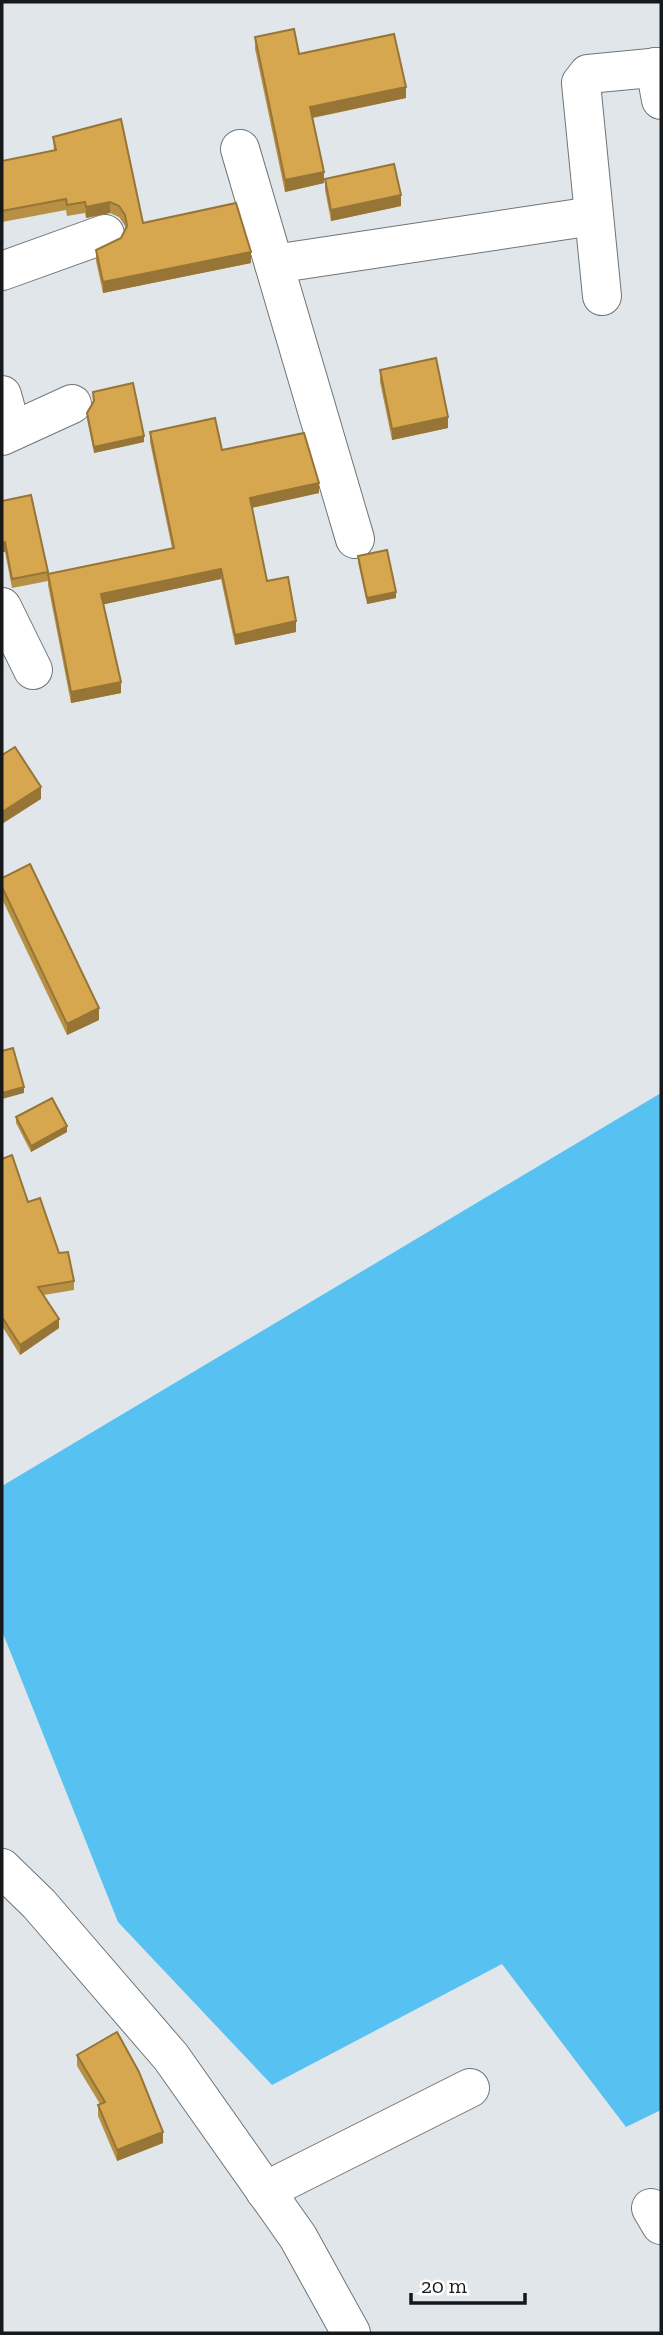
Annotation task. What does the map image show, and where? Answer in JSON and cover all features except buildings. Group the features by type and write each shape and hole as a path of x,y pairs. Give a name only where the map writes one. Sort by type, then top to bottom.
{"street":[{"path":"602,296 580,93 583,77 587,74 659,78"},
{"path":"240,149 355,539"},
{"path":"274,264 593,216"},
{"path":"2,271 105,234"},
{"path":"2,395 7,434 72,404"},
{"path":"3,614 33,670"},
{"path":"2,1868 39,1904 171,2057 298,2237 351,2333"},
{"path":"265,2191 470,2088"}],"shaded area":[{"path":"661,1093 661,2110 626,2127 502,1964 272,2085 118,1922 2,1631 2,1486"}]}
